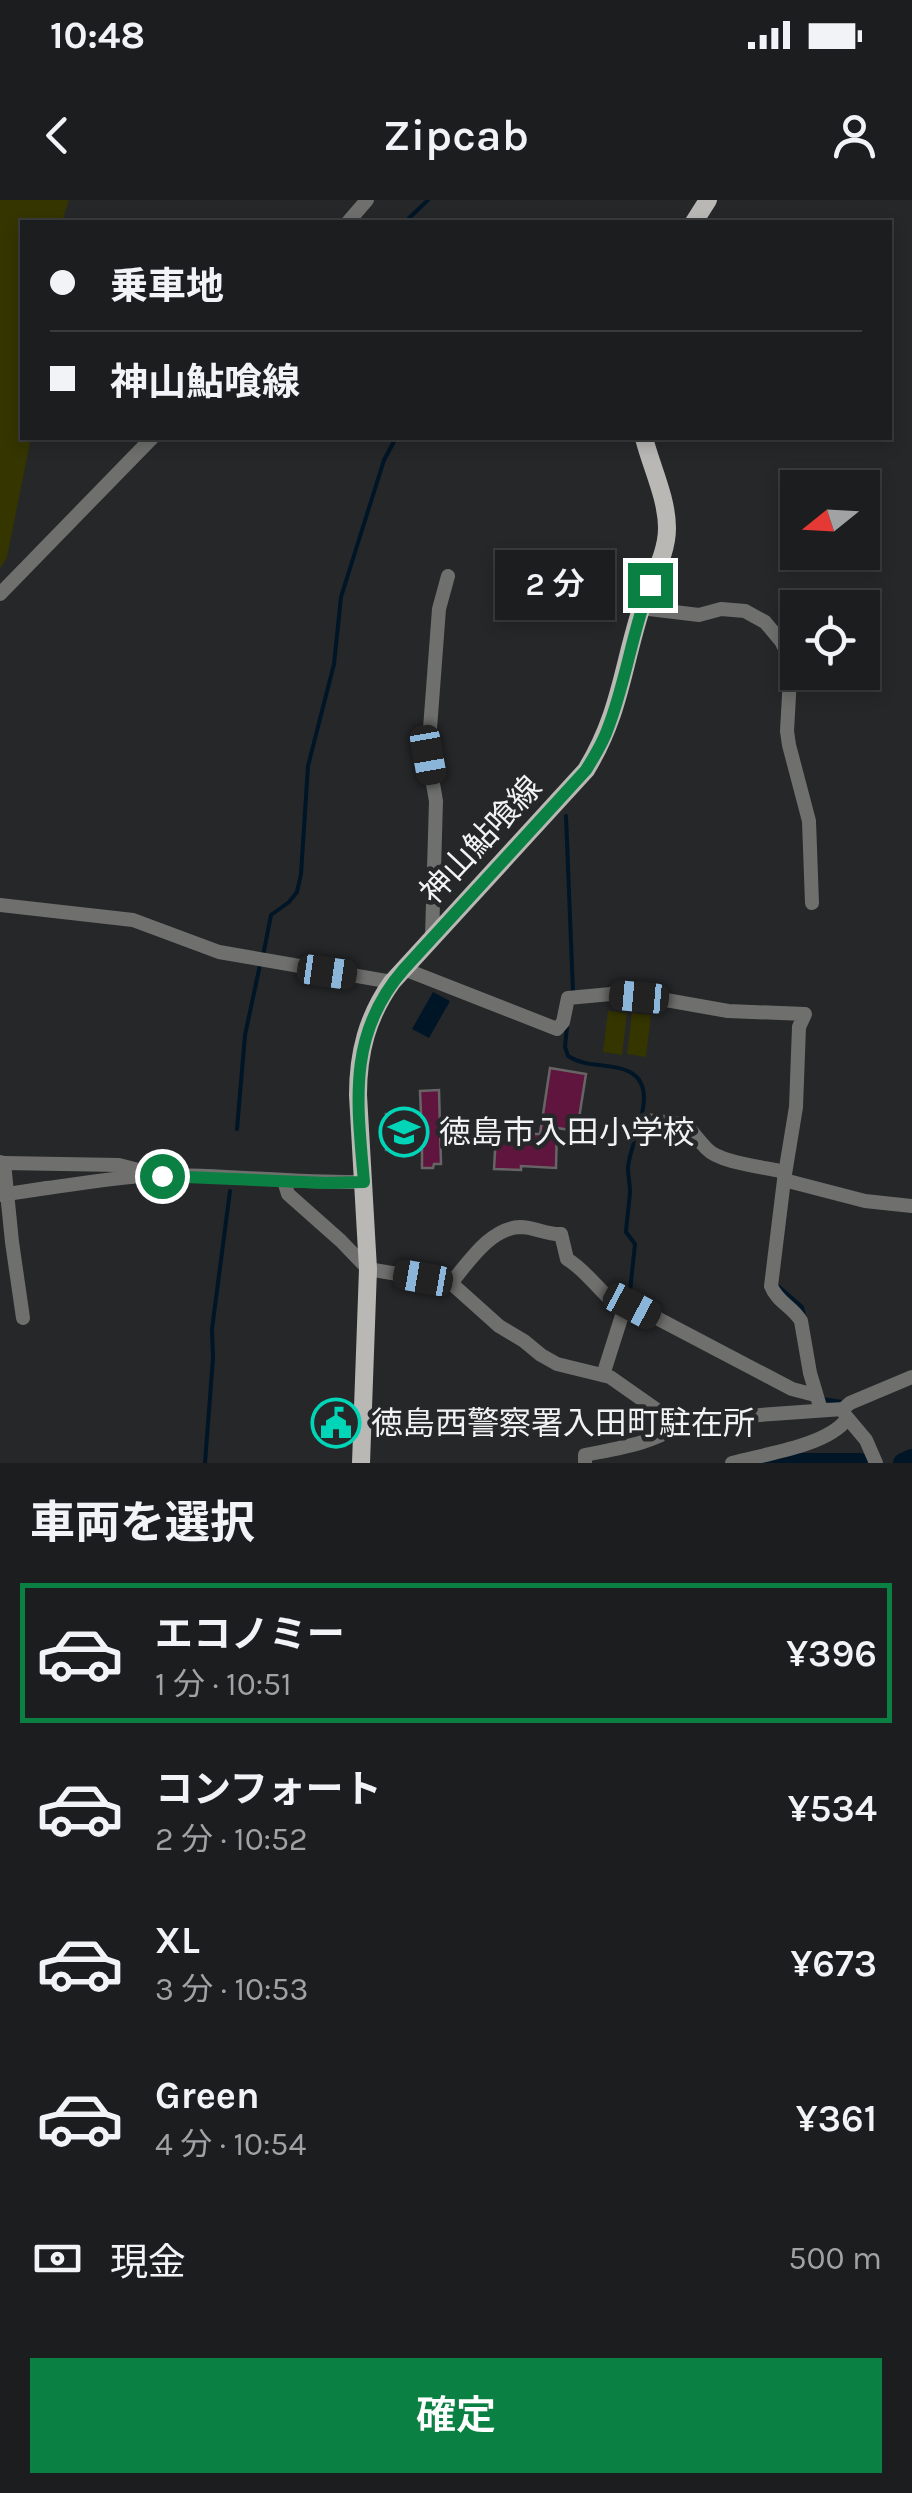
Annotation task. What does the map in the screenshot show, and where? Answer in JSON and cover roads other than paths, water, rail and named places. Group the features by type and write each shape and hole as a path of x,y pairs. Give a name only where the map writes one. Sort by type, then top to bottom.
{"main road":[{"name":"神山鮎喰線","path":"361,1463 368,1269 358,1072 366,1033 372,1015 398,976 586,770 606,733 641,608 661,558 666,528 666,514 645,440"}],"street":[{"path":"350,220 368,200"},
{"path":"0,594 150,440"},
{"path":"432,937 436,802 428,755 439,608 448,576"},
{"path":"641,608 699,614 745,611 765,622 780,641 791,660 789,745 809,821 812,903"},
{"path":"0,905 133,920 218,952 261,961 398,976 558,1029 572,998 612,994 728,1010 805,1014 799,1026 796,1107 771,1286 778,1299 799,1316 818,1402"},
{"path":"645,1120 685,1124 708,1150 728,1161 739,1161 865,1202 912,1206"},
{"path":"23,1318 2,1163 119,1164 162,1176"},
{"path":"0,1195 123,1177 364,1182"},
{"path":"284,1181 288,1194 368,1269 451,1283 499,1326 541,1355 557,1364 610,1377 667,1417 681,1422 818,1402"},
{"path":"451,1283 486,1243 505,1230 518,1227 561,1234 567,1259 580,1266 612,1302 845,1414 866,1440 876,1462"},
{"path":"603,1375 628,1307"},
{"path":"732,1463 814,1441 840,1428 850,1403 912,1378"},
{"path":"585,1463 585,1455 634,1445 681,1422"}],"water":[{"path":"433,992 450,1001 429,1038 412,1029"}],"waterway":[{"path":"407,220 428,200"},
{"path":"263,956 271,915 297,892 308,766 334,664 341,597 384,460 395,440"},
{"path":"566,816 573,992"},
{"path":"237,1129 245,1035 260,965"},
{"path":"567,1026 568,1056 630,1072 643,1091 644,1103 628,1168 626,1232 635,1244 629,1301"},
{"path":"205,1463 212,1329 230,1191"},
{"path":"779,1287 802,1307 804,1316"},
{"path":"822,1399 842,1402"},
{"path":"903,1463 912,1459"},
{"path":"763,1463 860,1463"}],"place":[{"name":"徳島市入田小学校","path":"404,1132"},
{"name":"徳島西警察署入田町駐在所","path":"336,1423"}]}
